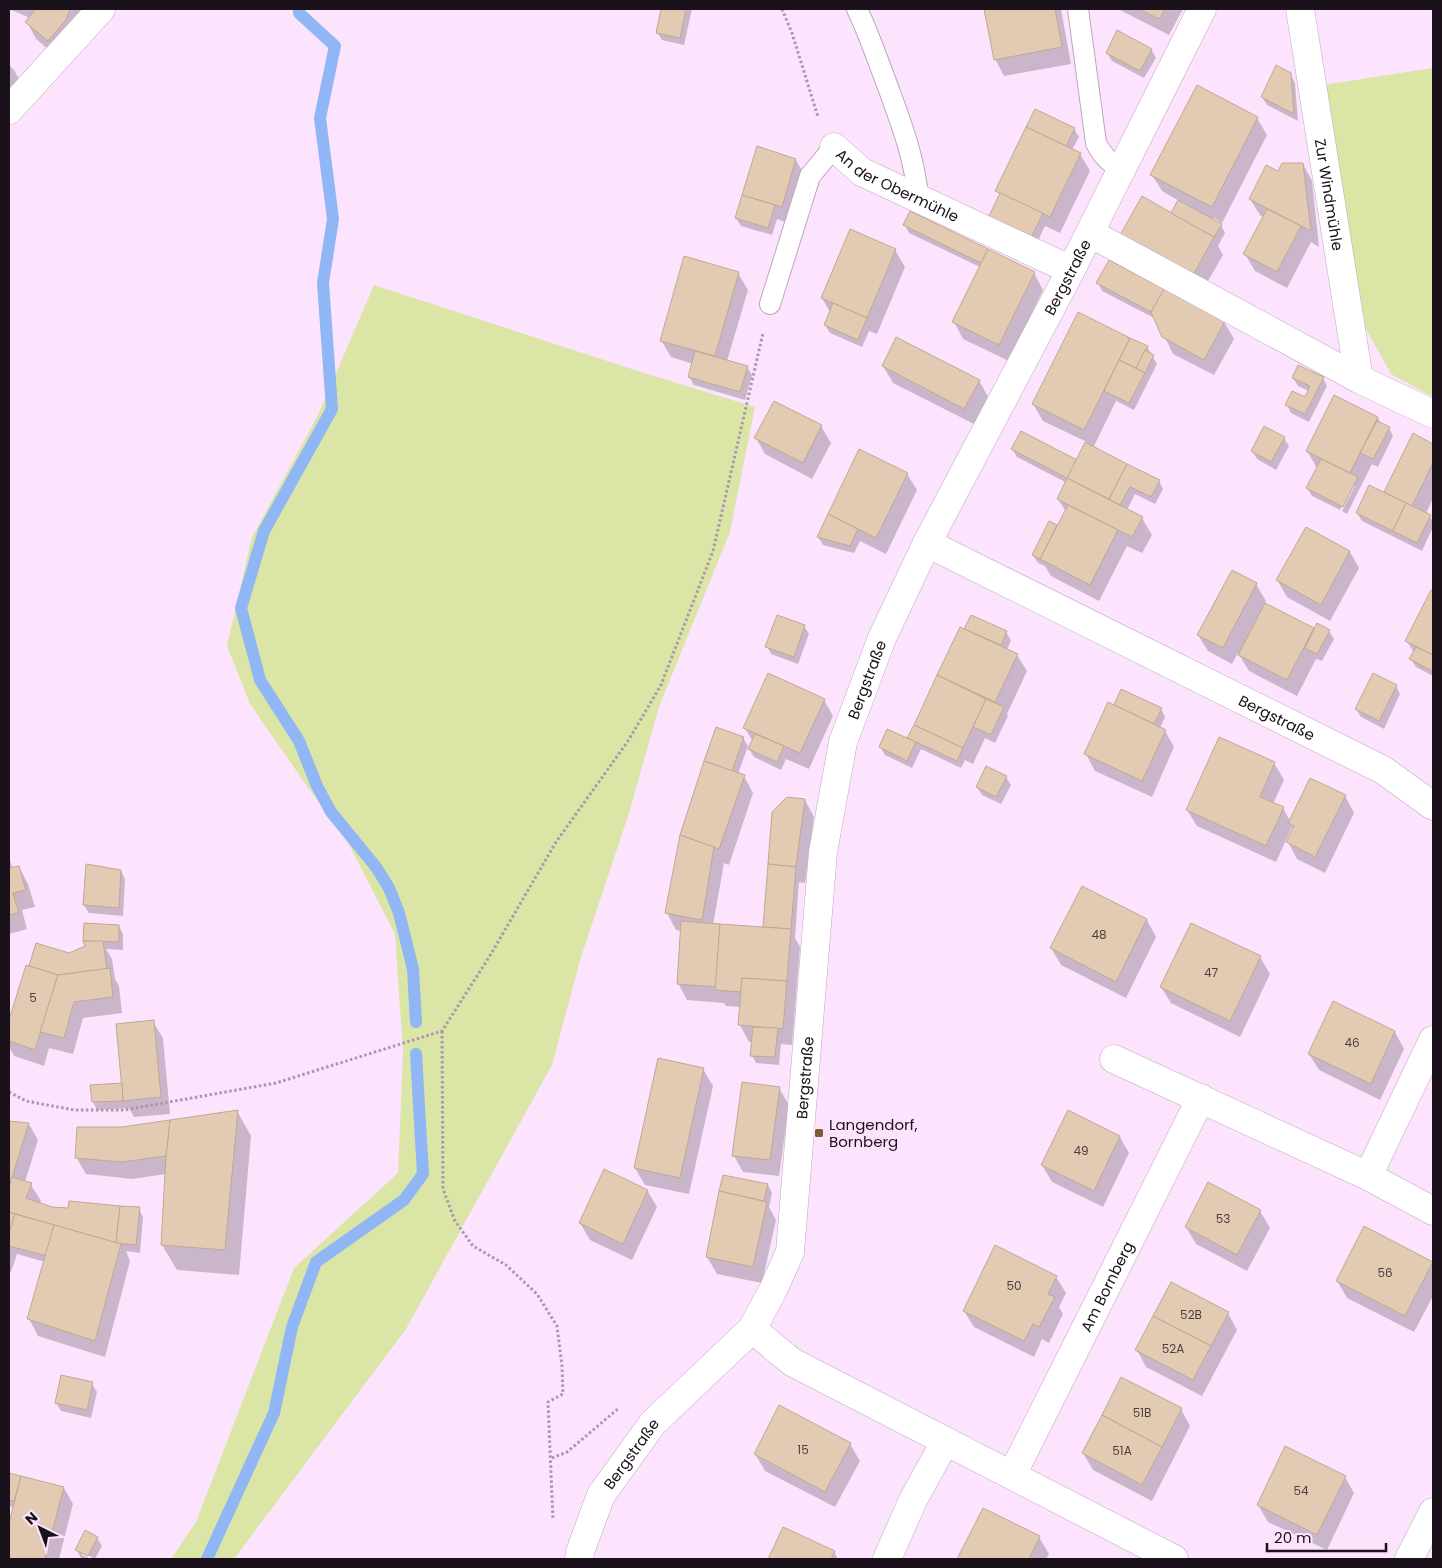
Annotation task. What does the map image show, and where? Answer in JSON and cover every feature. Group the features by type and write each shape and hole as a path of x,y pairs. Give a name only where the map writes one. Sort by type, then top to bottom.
{"street":[{"path":"9,110 101,9"},
{"name":"Bergstraße","path":"579,1556 601,1495 653,1423 752,1329 774,1290 790,1252 823,852 842,742 882,638 927,544 1071,270 1202,9"},
{"name":"Zur Windmühle","path":"1300,9 1359,379"},
{"name":"An der Obermühle","path":"834,147 862,172 1071,270"},
{"path":"1090,233 1359,379 1433,414"},
{"name":"Bergstraße","path":"927,544 1383,770 1433,806"},
{"path":"1368,1176 1433,1040"},
{"path":"1114,1059 1368,1176 1433,1211"},
{"name":"Am Bornberg","path":"1012,1475 1201,1098"},
{"path":"752,1329 792,1362 1174,1559"},
{"path":"887,1559 913,1500 945,1442"},
{"path":"1409,1559 1433,1512"}],"lane":[{"path":"857,9 868,33 903,128 916,178 918,198"},
{"path":"1078,9 1096,143 1107,160 1121,170"},
{"path":"770,304 810,176 834,147"}],"path":[{"name":"An der Obermühle","path":"782,9 792,33 820,123 834,147"},
{"path":"579,1556 554,1539 552,1458 548,1402 563,1394 562,1366 556,1326 537,1294 506,1265 473,1246 455,1221 443,1189 442,1032 491,954 556,842 628,741 661,685 713,551 770,304"},
{"path":"9,1092 26,1101 74,1110 124,1110 276,1083 442,1032"},
{"path":"552,1458 566,1452 621,1406"}],"green space":[{"path":"1433,68 1433,397 1391,374 1366,329 1323,85"},
{"path":"374,285 755,407 730,532 659,707 629,813 581,957 552,1065 406,1329 234,1559 171,1559 196,1522 294,1268 398,1173 403,1052 395,934 346,839 250,704 227,646 252,537 319,413"}],"building":[{"path":"36,9 70,9 66,20 48,41 25,22"},
{"path":"661,9 686,9 680,38 656,33"},
{"path":"984,9 1055,9 1062,47 994,60"},
{"path":"1139,9 1165,9 1159,19"},
{"path":"1117,30 1152,49 1140,71 1106,53"},
{"path":"1276,65 1291,73 1294,114 1261,97"},
{"path":"1197,85 1258,117 1212,207 1150,175"},
{"path":"1035,109 1075,128 1066,146 1026,127"},
{"path":"1026,127 1081,153 1050,217 995,191"},
{"path":"757,146 796,159 782,207 742,195"},
{"path":"1282,163 1303,163 1311,231 1249,199 1266,165 1278,171"},
{"path":"1000,193 1043,213 1030,240 987,220"},
{"path":"742,195 775,205 768,228 735,218"},
{"path":"1142,196 1214,237 1192,277 1119,237"},
{"path":"1178,200 1222,224 1214,237 1171,213"},
{"path":"1267,209 1301,226 1277,272 1243,254"},
{"path":"910,211 988,249 981,263 903,225"},
{"path":"850,229 896,249 867,318 821,298"},
{"path":"988,249 1035,272 999,345 952,322"},
{"path":"684,256 739,272 715,356 660,341"},
{"path":"1109,260 1164,289 1151,312 1096,283"},
{"path":"1164,289 1225,321 1204,360 1162,337 1151,312"},
{"path":"833,303 867,318 858,340 824,325"},
{"path":"1078,312 1130,338 1084,430 1032,404"},
{"path":"896,337 980,380 964,409 882,366"},
{"path":"1130,338 1148,346 1136,368 1119,360"},
{"path":"1145,350 1154,355 1145,373 1136,368"},
{"path":"695,351 748,366 740,392 688,377"},
{"path":"1119,360 1145,373 1129,403 1104,391"},
{"path":"1298,365 1324,377 1305,414 1285,405 1292,391 1305,397 1310,386 1292,378"},
{"path":"1334,395 1378,417 1350,473 1306,451"},
{"path":"774,401 822,425 803,463 754,438"},
{"path":"1377,421 1390,427 1373,459 1360,453"},
{"path":"1264,426 1285,437 1271,462 1251,451"},
{"path":"1021,431 1077,460 1067,478 1011,449"},
{"path":"1413,433 1433,444 1433,463 1412,506 1384,492"},
{"path":"1085,442 1127,464 1109,499 1067,478"},
{"path":"859,449 908,473 876,538 828,514"},
{"path":"1321,459 1358,477 1343,507 1306,488"},
{"path":"1127,464 1160,480 1151,497 1130,487 1120,505 1109,499"},
{"path":"1067,478 1143,517 1132,537 1057,499"},
{"path":"1369,485 1406,503 1393,531 1356,513"},
{"path":"1406,503 1431,515 1417,543 1393,531"},
{"path":"1068,505 1118,530 1090,585 1040,559"},
{"path":"828,514 858,529 850,546 817,537"},
{"path":"1049,521 1057,525 1040,559 1032,555"},
{"path":"1306,527 1350,551 1321,605 1276,580"},
{"path":"1232,570 1257,583 1223,648 1197,635"},
{"path":"1431,590 1433,591 1433,655 1405,641"},
{"path":"1265,603 1314,628 1287,680 1238,655"},
{"path":"777,615 805,625 794,657 765,647"},
{"path":"971,615 1007,631 1001,645 964,629"},
{"path":"1317,623 1330,630 1317,654 1305,648"},
{"path":"960,627 1018,654 995,702 937,675"},
{"path":"1416,647 1433,655 1433,671 1409,659"},
{"path":"768,673 825,699 800,753 743,728"},
{"path":"1373,673 1397,685 1379,721 1355,709"},
{"path":"937,675 986,699 963,748 914,725"},
{"path":"1121,689 1162,708 1154,724 1114,705"},
{"path":"986,699 1004,707 991,735 973,727"},
{"path":"1108,702 1166,730 1142,781 1084,754"},
{"path":"914,725 963,748 957,761 907,738"},
{"path":"716,727 744,737 732,771 704,761"},
{"path":"887,729 916,742 907,761 879,747"},
{"path":"755,734 784,746 777,762 748,749"},
{"path":"1219,737 1275,762 1260,797 1284,807 1266,846 1186,810"},
{"path":"704,761 745,775 719,849 680,835"},
{"path":"986,766 1007,776 996,797 976,787"},
{"path":"1310,778 1346,795 1315,857 1286,842 1294,826 1288,823"},
{"path":"787,797 805,799 796,867 768,864 772,812"},
{"path":"680,835 714,847 702,920 665,913"},
{"path":"86,864 121,870 119,908 83,905"},
{"path":"768,864 796,867 791,929 763,927"},
{"path":"19,866 26,890 13,893 19,913 9,915 9,868"},
{"path":"1082,886 1147,919 1116,982 1050,948"},
{"path":"681,921 720,924 716,987 677,984"},
{"path":"84,923 119,925 119,942 83,941"},
{"path":"1191,923 1261,956 1230,1021 1160,987"},
{"path":"720,924 791,929 787,981 742,978 741,992 715,990"},
{"path":"83,941 103,941 107,969 58,975 29,966 36,943 69,953 85,946"},
{"path":"26,965 58,975 35,1050 9,1041 9,1020"},
{"path":"110,968 113,997 74,1002 64,1038 40,1032 58,975"},
{"path":"742,978 787,981 783,1029 738,1025"},
{"path":"1333,1001 1395,1031 1371,1084 1308,1054"},
{"path":"154,1020 161,1097 123,1101 116,1024"},
{"path":"753,1027 778,1028 775,1057 750,1056"},
{"path":"658,1058 704,1068 680,1178 634,1168"},
{"path":"742,1082 780,1087 770,1160 732,1156"},
{"path":"122,1083 123,1101 92,1102 90,1085"},
{"path":"238,1110 225,1250 161,1245 170,1120"},
{"path":"1068,1110 1120,1136 1094,1191 1041,1165"},
{"path":"170,1120 166,1156 122,1162 75,1158 77,1127 122,1127"},
{"path":"9,1121 29,1123 9,1187"},
{"path":"604,1169 648,1190 623,1244 579,1223"},
{"path":"723,1175 768,1184 764,1201 719,1191"},
{"path":"12,1177 32,1183 26,1198 52,1207 68,1208 69,1201 120,1206 116,1243 9,1212 9,1187"},
{"path":"1208,1182 1261,1210 1237,1255 1185,1227"},
{"path":"719,1191 767,1202 753,1267 706,1257"},
{"path":"120,1206 140,1207 136,1245 116,1243"},
{"path":"9,1212 15,1214 9,1233"},
{"path":"15,1214 54,1225 47,1256 9,1246 9,1233"},
{"path":"54,1225 121,1244 95,1341 27,1319"},
{"path":"1364,1226 1433,1262 1405,1316 1336,1281"},
{"path":"995,1245 1057,1276 1048,1294 1055,1297 1039,1327 1033,1324 1024,1341 963,1311"},
{"path":"1171,1282 1229,1312 1211,1346 1153,1316"},
{"path":"1153,1316 1211,1346 1193,1380 1135,1350"},
{"path":"61,1375 93,1382 87,1410 55,1403"},
{"path":"1121,1377 1182,1408 1162,1447 1102,1415"},
{"path":"779,1405 851,1443 825,1492 754,1454"},
{"path":"1102,1415 1162,1447 1142,1485 1082,1453"},
{"path":"1285,1446 1346,1476 1317,1535 1257,1505"},
{"path":"9,1473 21,1476 14,1501 9,1500"},
{"path":"21,1476 64,1487 45,1559 9,1559 9,1523"},
{"path":"983,1508 1040,1536 1029,1559 957,1559"},
{"path":"783,1527 835,1551 831,1559 768,1559"},
{"path":"85,1530 98,1537 88,1556 75,1550"}],"waterway":[{"path":"299,9 299,13 335,46 320,118 333,219 323,283 332,409 264,531 241,608 260,680 299,741 317,786 331,812 376,867 389,888 399,913 413,969 416,1022"},
{"path":"207,1559 274,1413 292,1327 316,1262 404,1200 423,1174 416,1054"}],"place":[{"name":"Langendorf, Bornberg","path":"819,1133"}]}
